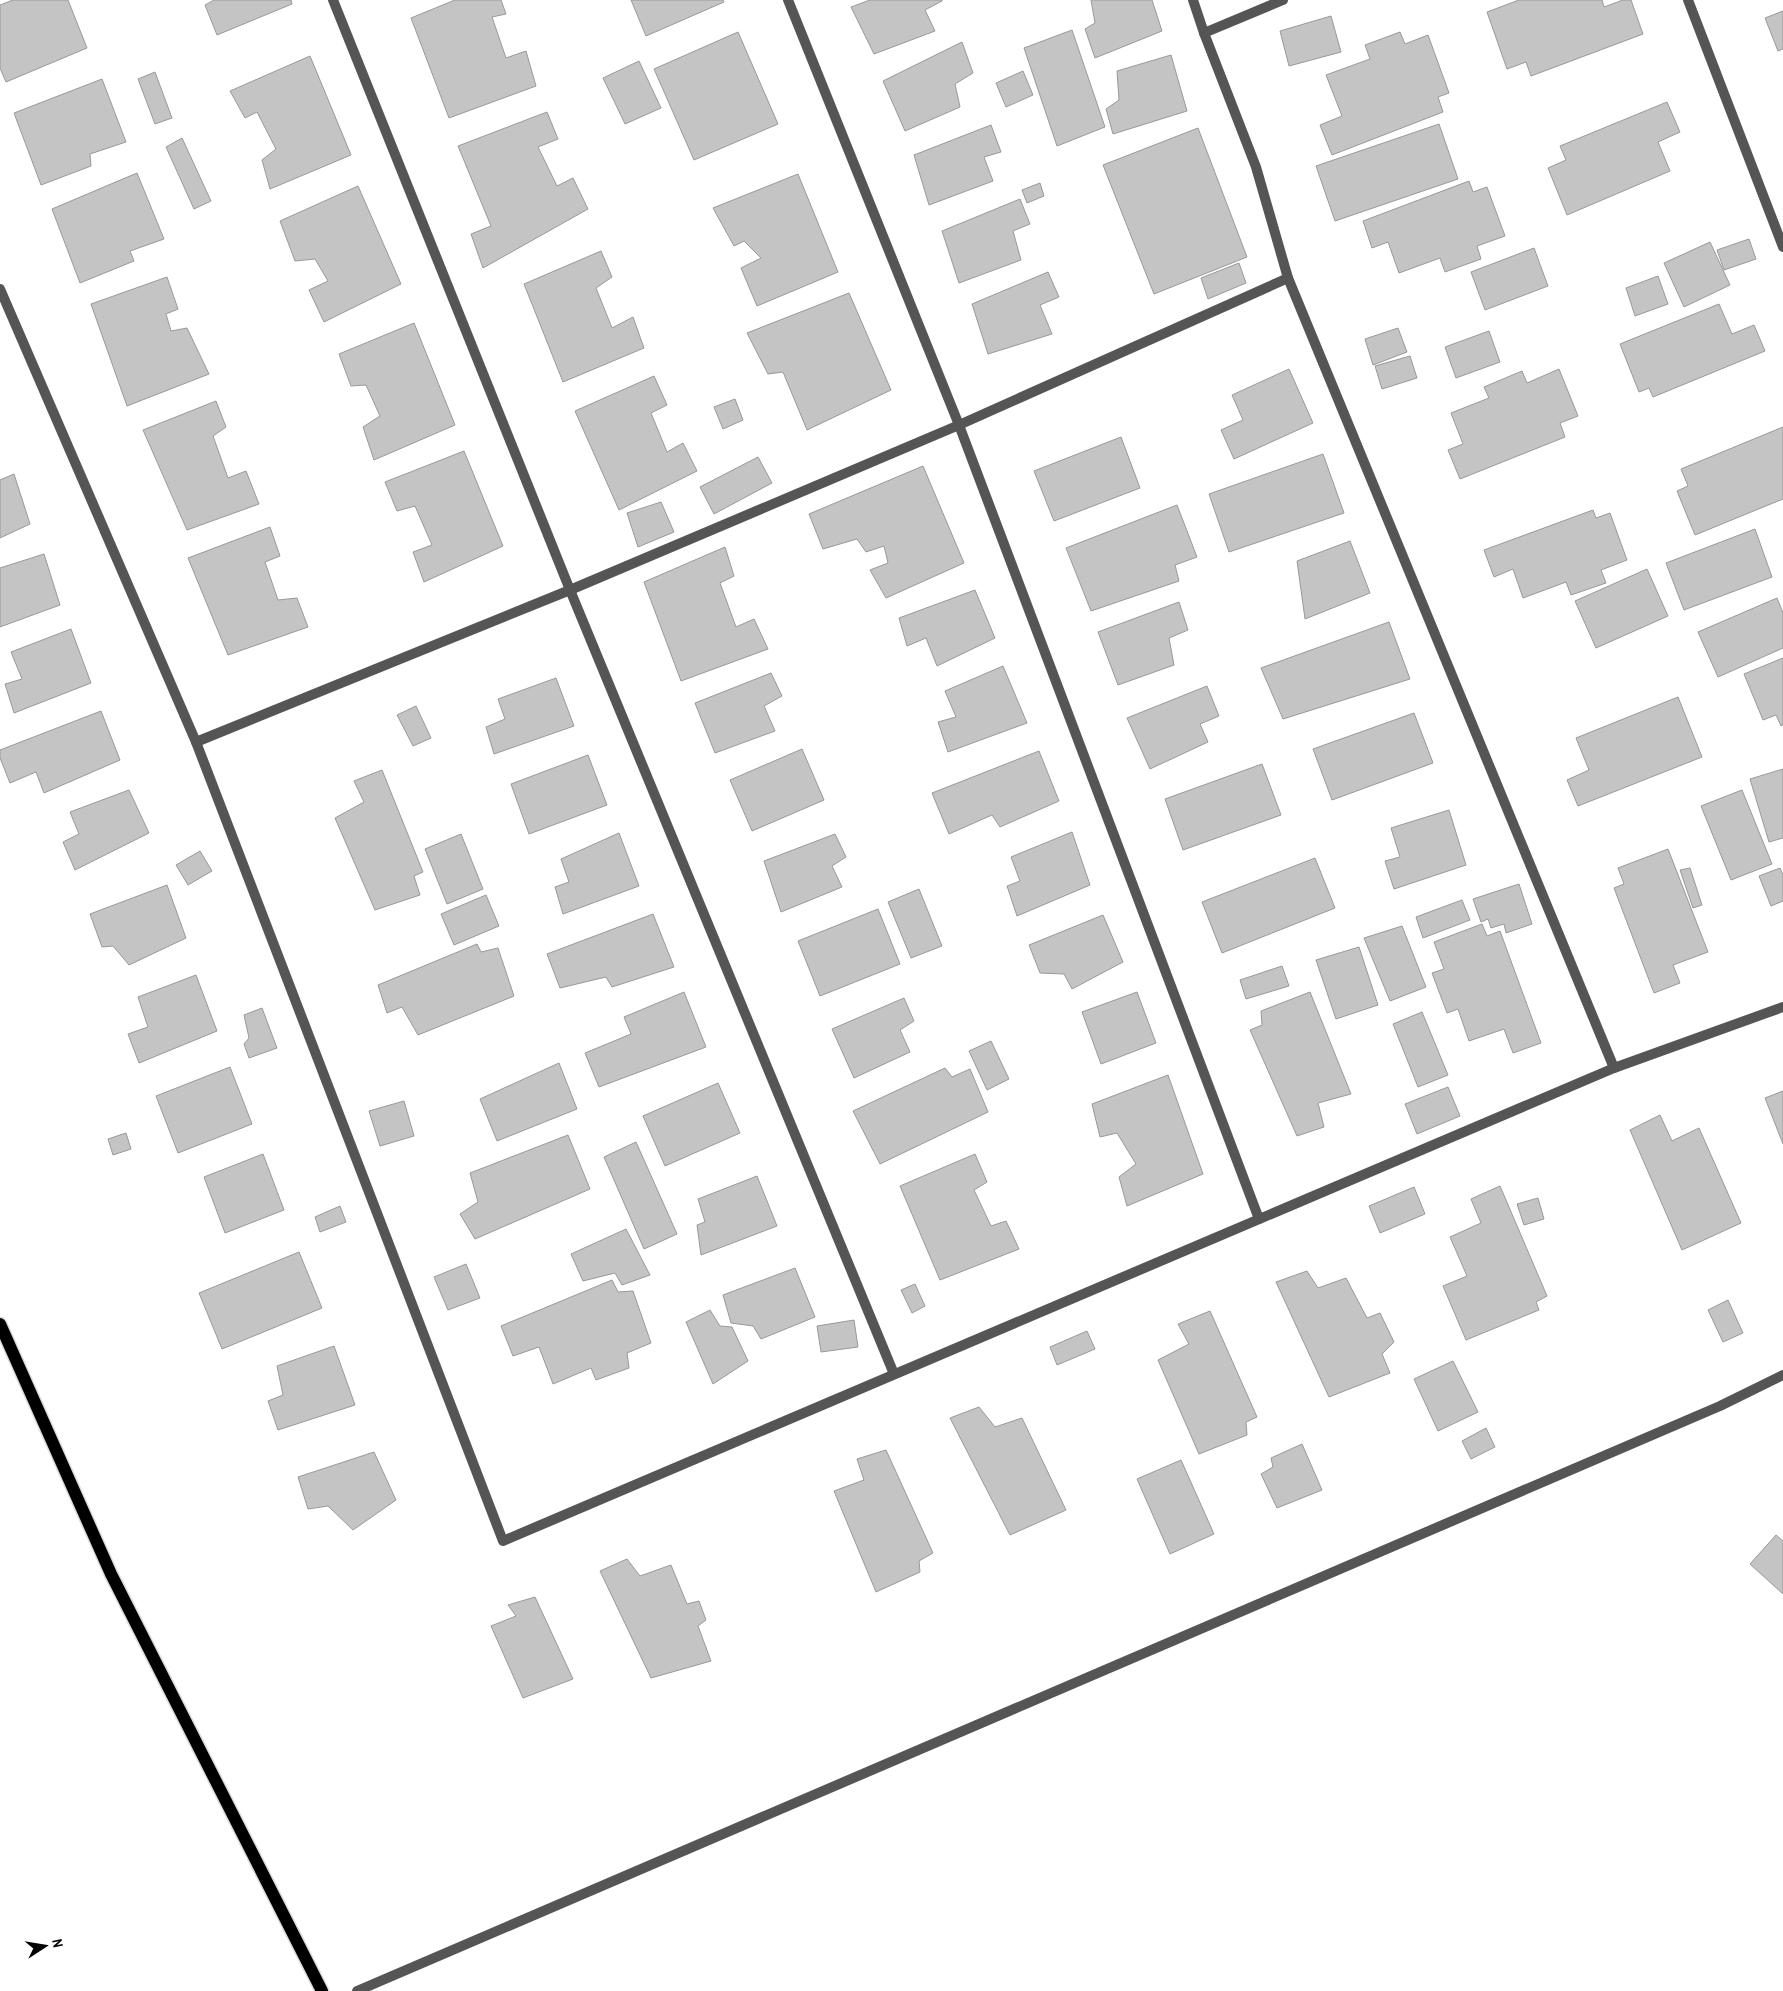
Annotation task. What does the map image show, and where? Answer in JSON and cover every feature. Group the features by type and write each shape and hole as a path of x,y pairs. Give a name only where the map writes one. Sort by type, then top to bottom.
{"main road":[{"path":"0,1324 111,1574 322,1991"}],"street":[{"path":"334,0 570,590 894,1374"},
{"path":"788,0 959,425 1259,1219"},
{"path":"1193,0 1204,34 1256,167 1288,278 1614,1068"},
{"path":"1204,34 1283,0"},
{"path":"1688,0 1783,247"},
{"path":"196,742 570,590 959,425 1288,278"},
{"path":"0,289 196,742 502,1541 1614,1068 1783,1007"},
{"path":"356,1991 1710,1410 1783,1375"}],"building":[{"path":"13,0 68,0 87,48 6,82 0,68 0,5"},
{"path":"214,0 291,0 292,4 217,35 205,5"},
{"path":"455,0 501,0 506,14 492,17 506,58 526,51 536,86 449,118 411,18"},
{"path":"631,0 723,0 724,2 646,36"},
{"path":"870,0 942,0 925,10 935,31 874,54 851,7"},
{"path":"1091,0 1152,0 1162,31 1095,58 1085,29 1095,23"},
{"path":"1519,0 1602,0 1604,7 1623,0 1631,0 1643,34 1531,76 1526,62 1507,69 1487,12"},
{"path":"1783,11 1783,49 1778,51 1765,18"},
{"path":"1331,16 1341,52 1289,66 1280,31"},
{"path":"1072,30 1105,127 1057,146 1024,48"},
{"path":"738,32 778,124 694,160 654,69"},
{"path":"1400,32 1405,44 1428,35 1449,93 1438,97 1443,112 1332,155 1320,125 1342,116 1326,75 1370,59 1365,45"},
{"path":"962,42 973,73 955,84 960,107 905,131 883,81"},
{"path":"1171,55 1187,111 1113,134 1106,109 1119,100 1117,71"},
{"path":"310,56 351,155 270,189 262,160 276,149 257,112 245,118 230,91"},
{"path":"639,61 661,108 625,124 603,78"},
{"path":"1023,71 1033,95 1006,107 996,83"},
{"path":"155,72 172,118 155,124 138,79"},
{"path":"102,79 126,142 90,154 91,166 41,185 14,113"},
{"path":"1667,102 1680,132 1658,142 1670,171 1567,215 1548,168 1566,160 1560,146"},
{"path":"547,112 558,139 538,147 557,186 573,178 588,209 483,268 471,234 491,226 458,146"},
{"path":"1439,124 1458,179 1335,221 1316,166"},
{"path":"991,125 1001,152 984,157 993,181 929,205 914,155"},
{"path":"1198,128 1247,257 1154,294 1103,165"},
{"path":"182,138 211,201 194,209 166,147"},
{"path":"137,173 164,239 130,251 134,261 80,283 52,209"},
{"path":"798,174 838,272 757,306 741,268 761,258 744,241 734,246 713,208"},
{"path":"1469,181 1473,192 1487,187 1505,236 1477,246 1481,259 1445,272 1440,258 1399,273 1388,242 1372,248 1363,221"},
{"path":"1040,183 1044,196 1027,203 1022,190"},
{"path":"358,186 401,284 324,322 309,290 328,281 315,259 295,261 280,221"},
{"path":"1020,199 1030,224 1013,231 1021,260 959,283 942,231"},
{"path":"1749,239 1756,259 1724,270 1717,250"},
{"path":"1710,242 1730,285 1684,307 1664,263"},
{"path":"1534,248 1548,286 1485,310 1471,272"},
{"path":"601,251 612,277 596,288 612,328 633,317 644,348 563,382 524,284"},
{"path":"1239,263 1246,283 1208,299 1201,278"},
{"path":"1048,272 1059,297 1040,305 1052,334 988,354 972,304"},
{"path":"1658,276 1668,304 1635,316 1626,288"},
{"path":"167,277 178,309 166,314 171,331 187,328 209,374 127,406 91,304"},
{"path":"849,293 891,390 807,430 783,372 768,374 747,333"},
{"path":"1719,304 1732,334 1754,325 1765,351 1653,397 1649,388 1639,392 1620,344"},
{"path":"414,323 455,425 374,460 363,427 380,416 366,385 351,386 339,354"},
{"path":"1398,328 1407,352 1373,365 1365,339"},
{"path":"1489,331 1500,362 1456,378 1445,347"},
{"path":"1410,356 1417,378 1382,389 1375,366"},
{"path":"1289,369 1313,423 1234,459 1221,430 1243,420 1232,395"},
{"path":"1559,369 1578,416 1560,423 1565,437 1460,479 1448,450 1463,444 1451,413 1489,398 1484,387 1522,371 1527,383"},
{"path":"654,376 667,405 651,413 667,452 683,443 697,471 619,510 575,411"},
{"path":"735,399 743,420 723,429 714,407"},
{"path":"216,401 226,427 213,436 228,478 246,471 259,504 187,530 143,430"},
{"path":"1783,427 1783,499 1695,535 1677,491 1688,486 1681,469"},
{"path":"1121,437 1140,488 1054,521 1034,471"},
{"path":"464,451 503,546 424,582 413,552 432,545 415,506 397,511 385,482"},
{"path":"1323,454 1344,513 1229,552 1209,494"},
{"path":"758,457 772,483 714,514 700,487"},
{"path":"923,466 964,563 886,598 870,570 888,563 884,546 866,552 857,539 823,549 809,514"},
{"path":"14,474 30,524 0,538 0,480"},
{"path":"661,502 674,532 638,547 627,513"},
{"path":"1177,505 1197,557 1175,565 1179,581 1091,611 1066,548"},
{"path":"1593,510 1596,518 1610,513 1627,560 1601,570 1606,583 1571,595 1566,582 1523,598 1513,569 1494,577 1484,550"},
{"path":"270,527 280,556 265,562 278,600 297,598 308,627 228,655 188,558"},
{"path":"1755,529 1772,577 1684,610 1666,563"},
{"path":"1350,541 1370,593 1305,619 1297,561"},
{"path":"725,547 734,576 720,583 736,627 754,619 768,649 681,681 644,582"},
{"path":"44,554 60,605 0,627 0,568"},
{"path":"1647,569 1668,616 1596,648 1575,601"},
{"path":"975,590 995,638 937,666 926,638 907,646 899,618"},
{"path":"1777,598 1783,613 1783,648 1718,677 1698,632"},
{"path":"1179,602 1188,630 1169,638 1174,665 1118,685 1098,632"},
{"path":"1389,622 1410,679 1283,719 1261,668"},
{"path":"71,629 91,683 14,713 5,684 22,679 11,652"},
{"path":"1783,658 1783,725 1781,726 1776,715 1763,720 1744,674"},
{"path":"1003,666 1027,723 948,752 938,722 956,717 945,691"},
{"path":"771,673 782,696 764,706 775,731 715,753 695,703"},
{"path":"556,678 574,726 494,754 486,727 505,719 498,699"},
{"path":"1207,686 1219,716 1200,724 1208,742 1150,769 1127,718"},
{"path":"1678,697 1702,757 1578,806 1567,780 1589,770 1576,738"},
{"path":"416,706 431,738 413,746 397,715"},
{"path":"101,711 120,760 44,793 36,772 10,783 0,758 0,750"},
{"path":"1414,713 1433,763 1332,800 1313,749"},
{"path":"802,749 824,800 752,831 730,780"},
{"path":"1039,751 1059,801 1000,827 992,815 949,834 932,793"},
{"path":"588,755 607,805 529,834 511,784"},
{"path":"1262,764 1281,815 1183,850 1165,799"},
{"path":"1783,769 1783,838 1769,842 1750,779"},
{"path":"382,770 423,872 414,876 420,895 375,910 335,818 364,802 354,781"},
{"path":"129,790 149,833 75,870 63,842 79,834 70,812"},
{"path":"1742,790 1772,864 1731,880 1701,806"},
{"path":"1449,810 1466,865 1394,889 1385,861 1400,857 1391,828"},
{"path":"1072,832 1090,885 1017,916 1007,886 1020,881 1011,857"},
{"path":"619,833 639,886 563,914 555,887 569,882 561,859"},
{"path":"461,834 483,889 447,904 425,849"},
{"path":"835,834 846,857 832,866 842,887 781,912 764,861"},
{"path":"1668,849 1708,952 1673,965 1680,983 1654,993 1614,888 1624,884 1618,868"},
{"path":"200,851 212,871 188,885 176,865"},
{"path":"1315,858 1335,908 1222,953 1202,902"},
{"path":"1690,868 1702,905 1693,908 1680,870"},
{"path":"1780,868 1783,875 1783,901 1771,906 1759,876"},
{"path":"1519,884 1532,924 1506,933 1504,924 1491,928 1488,919 1481,922 1473,899"},
{"path":"167,885 186,938 129,965 113,946 102,947 90,914"},
{"path":"919,889 942,946 911,958 888,902"},
{"path":"486,895 499,926 454,945 441,914"},
{"path":"1462,900 1470,920 1423,938 1416,917"},
{"path":"878,909 900,964 820,996 798,941"},
{"path":"653,914 674,967 612,987 606,977 560,988 547,954"},
{"path":"1103,915 1123,962 1072,989 1064,974 1040,973 1029,945"},
{"path":"1482,924 1487,936 1500,931 1541,1043 1513,1053 1504,1029 1469,1041 1458,1009 1447,1013 1432,973 1444,969 1434,942"},
{"path":"1402,926 1426,987 1390,1001 1364,938"},
{"path":"477,944 481,952 498,948 514,996 418,1035 402,1007 387,1013 378,985"},
{"path":"1359,947 1378,1005 1336,1019 1316,960"},
{"path":"1282,966 1289,986 1246,999 1240,980"},
{"path":"196,975 217,1031 139,1063 128,1034 148,1027 138,997"},
{"path":"684,992 706,1047 599,1087 585,1053 631,1034 624,1017"},
{"path":"1137,992 1156,1043 1101,1064 1082,1012"},
{"path":"1310,992 1351,1094 1318,1103 1324,1127 1297,1136 1250,1030 1262,1025 1261,1011"},
{"path":"904,998 914,1021 900,1030 910,1052 854,1078 832,1029"},
{"path":"262,1008 277,1048 249,1058 244,1044 249,1038 244,1015"},
{"path":"1422,1012 1448,1075 1418,1087 1393,1024"},
{"path":"991,1041 1009,1079 987,1090 969,1051"},
{"path":"559,1063 577,1109 497,1141 480,1099"},
{"path":"230,1067 252,1124 178,1153 156,1096"},
{"path":"945,1068 952,1077 970,1069 988,1112 880,1164 853,1111"},
{"path":"1168,1075 1203,1174 1127,1206 1119,1177 1136,1164 1117,1133 1100,1137 1092,1104"},
{"path":"718,1083 740,1133 665,1166 643,1116"},
{"path":"1448,1087 1460,1116 1417,1134 1405,1104"},
{"path":"1783,1091 1783,1144 1765,1098"},
{"path":"404,1101 414,1136 380,1146 369,1111"},
{"path":"1660,1115 1672,1141 1699,1128 1741,1223 1682,1250 1630,1130"},
{"path":"126,1133 131,1149 113,1155 108,1139"},
{"path":"568,1135 590,1189 475,1239 460,1214 478,1202 470,1173"},
{"path":"636,1142 677,1234 644,1249 604,1157"},
{"path":"263,1154 284,1210 225,1233 204,1177"},
{"path":"975,1154 987,1182 974,1190 991,1226 1006,1221 1019,1249 940,1280 900,1186"},
{"path":"757,1176 777,1226 701,1255 697,1225 705,1222 698,1199"},
{"path":"1500,1186 1547,1296 1536,1302 1539,1310 1466,1340 1443,1286 1467,1276 1450,1237 1481,1223 1471,1199"},
{"path":"1414,1187 1425,1214 1380,1233 1369,1206"},
{"path":"1538,1198 1544,1219 1524,1225 1517,1204"},
{"path":"340,1206 346,1222 320,1232 315,1217"},
{"path":"626,1229 650,1275 622,1285 615,1273 583,1281 571,1254"},
{"path":"299,1252 322,1308 222,1349 199,1293"},
{"path":"466,1264 480,1298 448,1310 434,1277"},
{"path":"795,1268 815,1317 761,1339 753,1326 731,1323 723,1295"},
{"path":"1307,1271 1318,1288 1346,1278 1367,1318 1380,1313 1394,1342 1382,1354 1390,1373 1329,1397 1276,1282"},
{"path":"612,1280 618,1292 633,1291 651,1343 627,1353 629,1368 596,1380 591,1368 553,1384 539,1347 513,1356 501,1326"},
{"path":"915,1284 925,1306 912,1313 901,1290"},
{"path":"1728,1300 1743,1333 1723,1342 1708,1310"},
{"path":"710,1310 720,1326 732,1327 748,1361 713,1384 686,1322"},
{"path":"1210,1311 1257,1417 1246,1422 1247,1435 1199,1454 1158,1360 1189,1344 1178,1324"},
{"path":"854,1320 858,1347 821,1352 817,1326"},
{"path":"1087,1331 1095,1349 1057,1365 1050,1347"},
{"path":"334,1346 355,1405 278,1430 268,1401 283,1395 277,1366"},
{"path":"1453,1361 1478,1412 1438,1431 1414,1379"},
{"path":"979,1407 995,1427 1022,1418 1066,1510 1010,1535 950,1418"},
{"path":"1486,1428 1495,1447 1471,1459 1462,1441"},
{"path":"1302,1444 1322,1490 1277,1508 1261,1474 1273,1467 1271,1458"},
{"path":"886,1450 933,1553 919,1561 920,1572 876,1592 834,1491 864,1480 857,1459"},
{"path":"374,1452 396,1500 353,1530 328,1506 308,1509 298,1477"},
{"path":"1181,1460 1214,1534 1170,1554 1137,1479"},
{"path":"1776,1535 1783,1541 1783,1594 1750,1564"},
{"path":"627,1559 640,1576 671,1565 687,1604 699,1601 706,1620 698,1626 711,1661 651,1678 600,1571"},
{"path":"535,1597 573,1679 523,1698 491,1626 516,1616 508,1605"}]}
